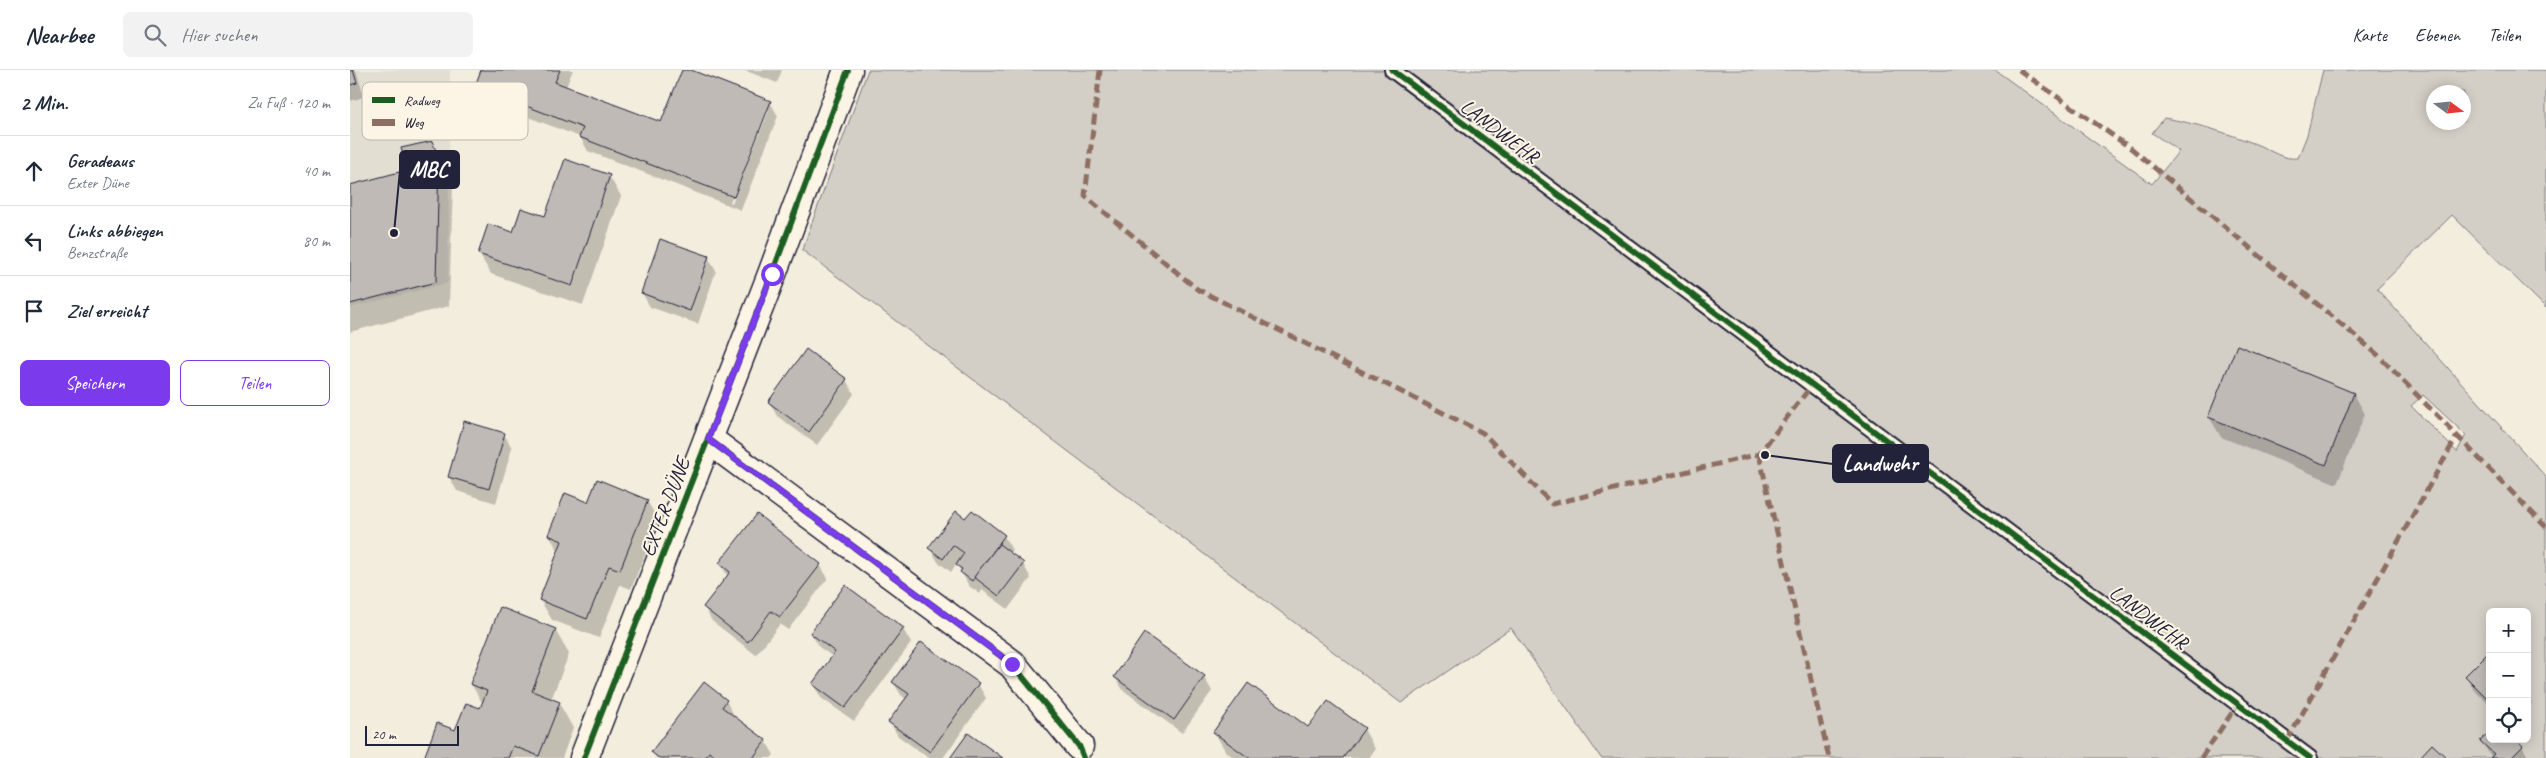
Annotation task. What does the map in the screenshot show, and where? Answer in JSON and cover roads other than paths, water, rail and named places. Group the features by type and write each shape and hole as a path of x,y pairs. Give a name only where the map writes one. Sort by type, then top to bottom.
{"street":[{"name":"EXTER DÜNE","path":"584,758 848,70"},
{"path":"708,439 1012,664 1079,746"}],"lane":[{"name":"LANDWEHR","path":"1392,70 2310,758"}],"place":[{"name":"MBC","path":"394,233"},
{"name":"Landwehr","path":"1765,455"}]}
